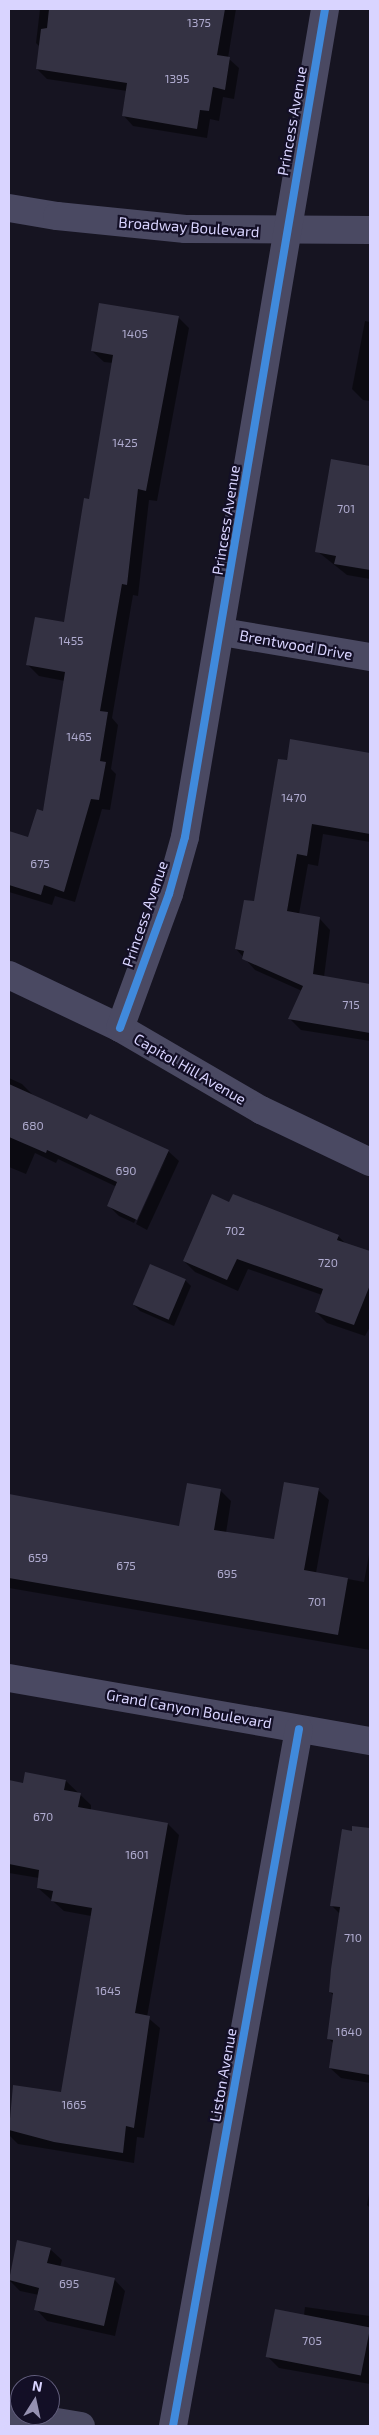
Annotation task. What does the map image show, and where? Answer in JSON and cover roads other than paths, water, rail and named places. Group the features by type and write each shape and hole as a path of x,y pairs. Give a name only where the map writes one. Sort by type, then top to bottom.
{"street":[{"name":"Princess Avenue","path":"120,1028 169,894 185,838 222,632 325,9"},
{"name":"Broadway Boulevard","path":"9,208 57,216 185,229 288,232 370,230"},
{"name":"Brentwood Drive","path":"222,632 370,657"},
{"name":"Capitol Hill Avenue","path":"9,975 120,1028 261,1110 370,1162"},
{"name":"Grand Canyon Boulevard","path":"9,1678 370,1741"},
{"name":"Liston Avenue","path":"173,2426 299,1729"},
{"path":"9,2414 81,2426"}]}
